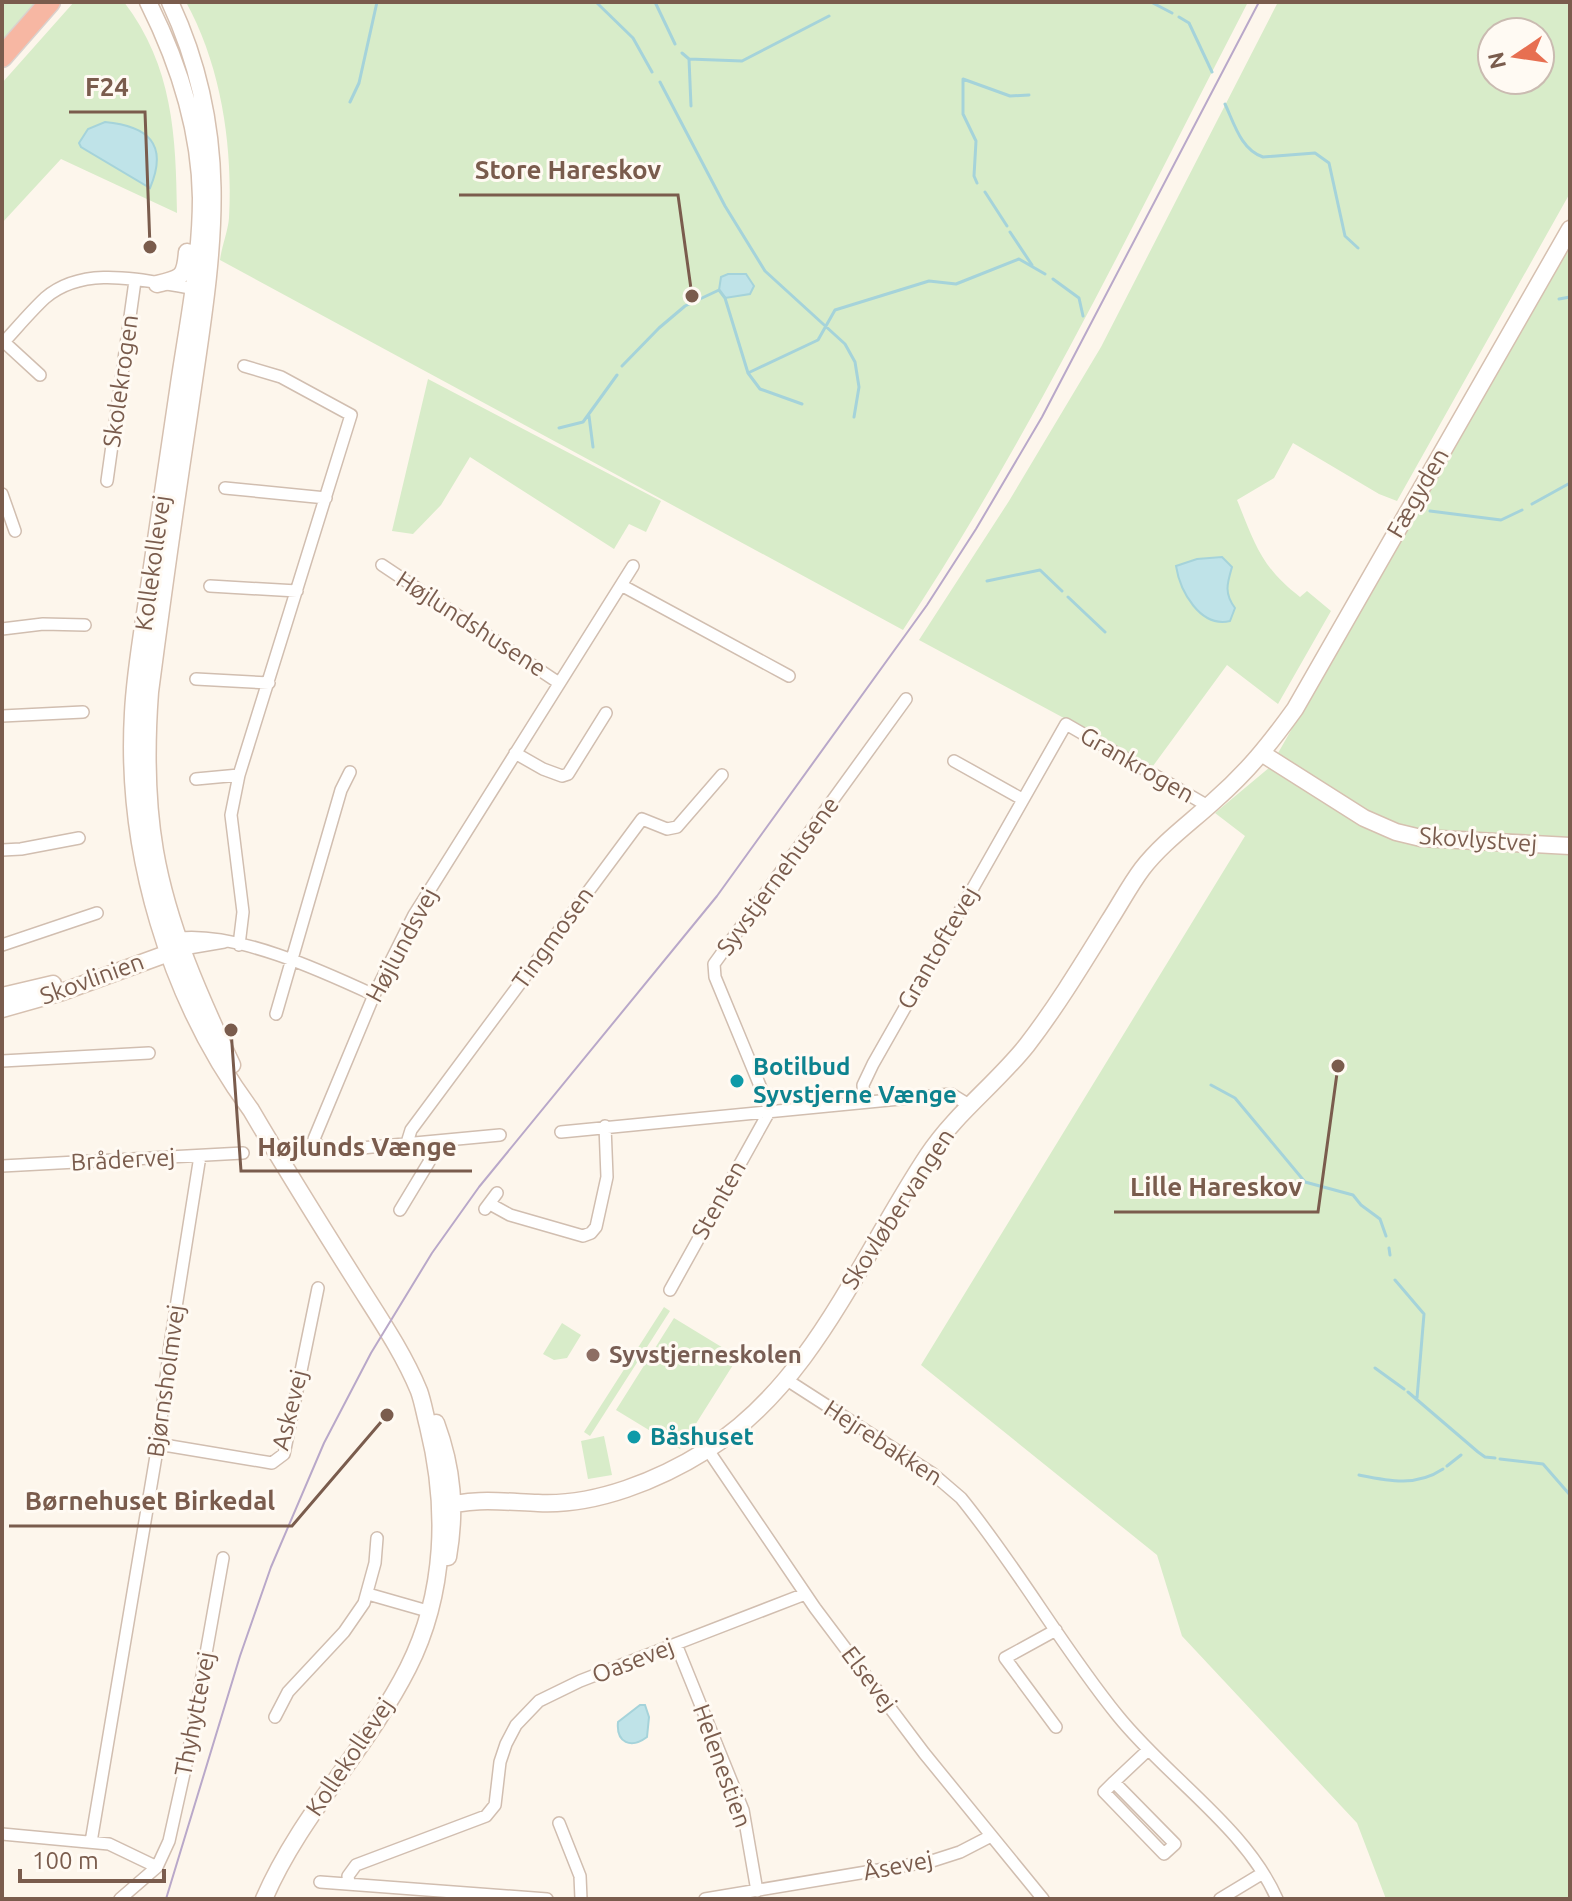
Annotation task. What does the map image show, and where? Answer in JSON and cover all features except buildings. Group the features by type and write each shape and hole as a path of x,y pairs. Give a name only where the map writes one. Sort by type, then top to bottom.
{"highway":[{"path":"2,57 50,2"}],"street":[{"name":"Kollekollevej","path":"148,2 172,54 197,150 201,197 200,290"},
{"name":"Kollekollevej","path":"170,2 198,74 207,111 212,150 213,225 133,713 134,786 142,854 174,945 251,1110 386,1329 419,1393 449,1508 446,1569 438,1599 420,1641 394,1692 295,1838 264,1899"},
{"path":"157,284 174,280 185,271 197,150"},
{"name":"Fægyden","path":"1263,754 1295,709 1570,229"},
{"name":"Skolekrogen","path":"40,375 3,343 46,297 61,287 95,277 200,290"},
{"name":"Skolekrogen","path":"107,481 135,281"},
{"path":"239,945 243,912 231,815 239,775 351,415 281,377 244,366"},
{"path":"225,488 326,498"},
{"path":"2,494 15,531"},
{"name":"Højlundshusene","path":"382,565 559,683"},
{"name":"Højlundsvej","path":"406,1146 340,1150 319,1147 315,1143 315,1134 374,995 414,915 633,566"},
{"path":"621,585 789,676"},
{"path":"210,586 297,591"},
{"path":"2,629 43,624 85,625"},
{"path":"196,679 269,683"},
{"name":"Syvstjernehusene","path":"770,1110 715,977 714,964 906,699"},
{"path":"2,716 83,712"},
{"path":"515,753 543,769 562,776 568,774 606,713"},
{"name":"Grantoftevej","path":"864,1101 863,1085 873,1064 1066,724"},
{"name":"Grankrogen","path":"1066,724 1208,806"},
{"name":"Skovløbervangen","path":"449,1508 524,1509 537,1504 578,1501 611,1493 660,1475 708,1450 738,1427 787,1380 824,1326 929,1153 969,1105 1026,1046 1075,976 1142,869 1158,850 1263,754"},
{"name":"Skovlystvej","path":"1263,754 1364,818 1396,832 1421,838 1570,846"},
{"path":"954,761 1022,799"},
{"path":"276,1014 341,790 350,772"},
{"path":"196,779 239,775"},
{"name":"Tingmosen","path":"406,1146 411,1130 642,819 667,829 677,827 722,775"},
{"path":"2,850 79,838"},
{"path":"2,945 97,913"},
{"path":"174,945 225,942 239,945 291,960 374,995"},
{"name":"Skovlinien","path":"2,996 67,980 174,945"},
{"name":"Skovlinien","path":"2,1009 62,992 174,945"},
{"path":"2,1061 149,1053"},
{"path":"561,1132 951,1094 969,1105"},
{"name":"Stenten","path":"670,1290 770,1110"},
{"path":"497,1193 488,1206 583,1236 591,1233 596,1227 607,1177 605,1126"},
{"path":"406,1146 500,1135"},
{"path":"400,1210 429,1162 431,1143"},
{"name":"Brådervej","path":"2,1166 243,1153"},
{"name":"Bjørnsholmvej","path":"91,1842 158,1444 170,1345 200,1156"},
{"name":"Askevej","path":"158,1444 272,1463 279,1460 284,1454 318,1288"},
{"name":"Hejrebakken","path":"787,1380 933,1474 955,1492 979,1520 1115,1713 1247,1849 1277,1899"},
{"name":"Elsevej","path":"708,1450 805,1594 924,1753 1043,1899"},
{"path":"275,1717 288,1692 344,1632 368,1594 377,1538"},
{"name":"Thyhyttevej","path":"157,1867 169,1841 187,1760 223,1558"},
{"path":"368,1594 431,1612"},
{"name":"Oasevej","path":"349,1883 348,1876 356,1865 486,1816 495,1805 506,1744 516,1725 539,1701 580,1681 805,1594"},
{"path":"1056,1630 1005,1658 1056,1727"},
{"name":"Helenestien","path":"676,1644 743,1810 757,1891"},
{"path":"1114,1782 1175,1844 1164,1854 1104,1792 1114,1782 1148,1750"},
{"path":"559,1823 580,1876 581,1899"},
{"path":"2,1834 109,1844 157,1867 120,1899"},
{"name":"Åsevej","path":"705,1899 932,1861 960,1852 991,1836"},
{"path":"1220,1899 1263,1873"},
{"path":"320,1882 547,1899"}],"green space":[{"path":"2,2 43,2 2,53"},
{"path":"74,2 124,2 153,51 173,129 177,213 61,159 2,223 2,83"},
{"path":"186,2 1248,2 1041,399 903,630 220,260 229,218 226,134 208,52"},
{"path":"1278,2 1570,2 1570,193 1397,501 1379,494 1293,443 1274,478 1237,500 1255,542 1276,575 1300,597 1307,591 1331,611 1278,704 1227,665 1153,766 919,640 1009,501 1101,347"},
{"path":"1570,244 1570,1899 1386,1899 1357,1823 1182,1636 1157,1555 921,1365 1245,836 1215,813 1270,767"},
{"path":"428,379 661,501 646,532 629,524 614,549 470,457 441,505 413,534 392,531"},
{"path":"664,1307 670,1311 590,1436 584,1432"},
{"path":"674,1318 738,1357 680,1449 616,1410"},
{"path":"562,1323 581,1335 567,1358 554,1360 543,1354"},
{"path":"604,1436 612,1475 588,1479 581,1441"}],"water":[{"path":"105,122 132,128 150,140 157,159 150,188 81,147 79,143 88,129"},
{"path":"746,274 754,286 750,294 725,298 719,290 721,277"},
{"path":"1222,557 1232,567 1228,588 1235,608 1230,621 1219,622 1209,619 1193,606 1176,566 1197,559"},
{"path":"640,1705 645,1705 649,1717 647,1737 635,1743 626,1742 619,1735 618,1722"}],"waterway":[{"path":"350,102 359,83 377,2"},
{"path":"596,2 633,38 652,72"},
{"path":"655,2 675,44"},
{"path":"1151,2 1172,13"},
{"path":"682,53 689,59 742,61 829,16"},
{"path":"1179,17 1189,23 1212,72"},
{"path":"689,59 691,106"},
{"path":"977,183 974,176 976,141 963,114 963,79 1010,96 1029,95"},
{"path":"660,82 725,206 765,271 845,344 855,362 859,387 854,417"},
{"path":"1225,104 1239,135 1255,153 1263,157 1315,153 1329,163 1345,236 1358,248"},
{"path":"985,192 1007,226"},
{"path":"1010,232 1032,265"},
{"path":"622,366 685,306 719,290 725,298 748,373 818,340 835,310 929,281 956,284 1019,259 1045,274"},
{"path":"1053,279 1079,298 1083,316"},
{"path":"1559,299 1570,297"},
{"path":"748,373 760,389 802,404"},
{"path":"559,428 583,422 617,375"},
{"path":"589,416 593,447"},
{"path":"1532,504 1570,483"},
{"path":"1430,511 1501,520 1522,510"},
{"path":"987,581 1040,570 1062,591"},
{"path":"1068,597 1105,632"},
{"path":"1211,1085 1235,1098 1305,1182 1353,1195 1380,1219 1386,1236"},
{"path":"1389,1248 1390,1255"},
{"path":"1395,1280 1424,1314 1417,1398"},
{"path":"1375,1368 1404,1389"},
{"path":"1408,1392 1478,1452 1495,1458"},
{"path":"1447,1466 1461,1455"},
{"path":"1500,1459 1543,1464 1570,1495"},
{"path":"1359,1475 1412,1480 1443,1469"}],"tram line":[{"path":"166,1899 240,1656 271,1567 324,1443 371,1353 432,1253 479,1187 717,896 927,605 1042,417 1259,2"}],"place":[{"name":"F24","path":"150,247"},
{"name":"Store Hareskov","path":"692,296"},
{"name":"Højlunds Vænge","path":"231,1030"},
{"name":"Lille Hareskov","path":"1338,1066"},
{"name":"Botilbud Syvstjerne Vænge","path":"737,1081"},
{"name":"Syvstjerneskolen","path":"593,1355"},
{"name":"Børnehuset Birkedal","path":"387,1415"},
{"name":"Båshuset","path":"634,1437"}]}
